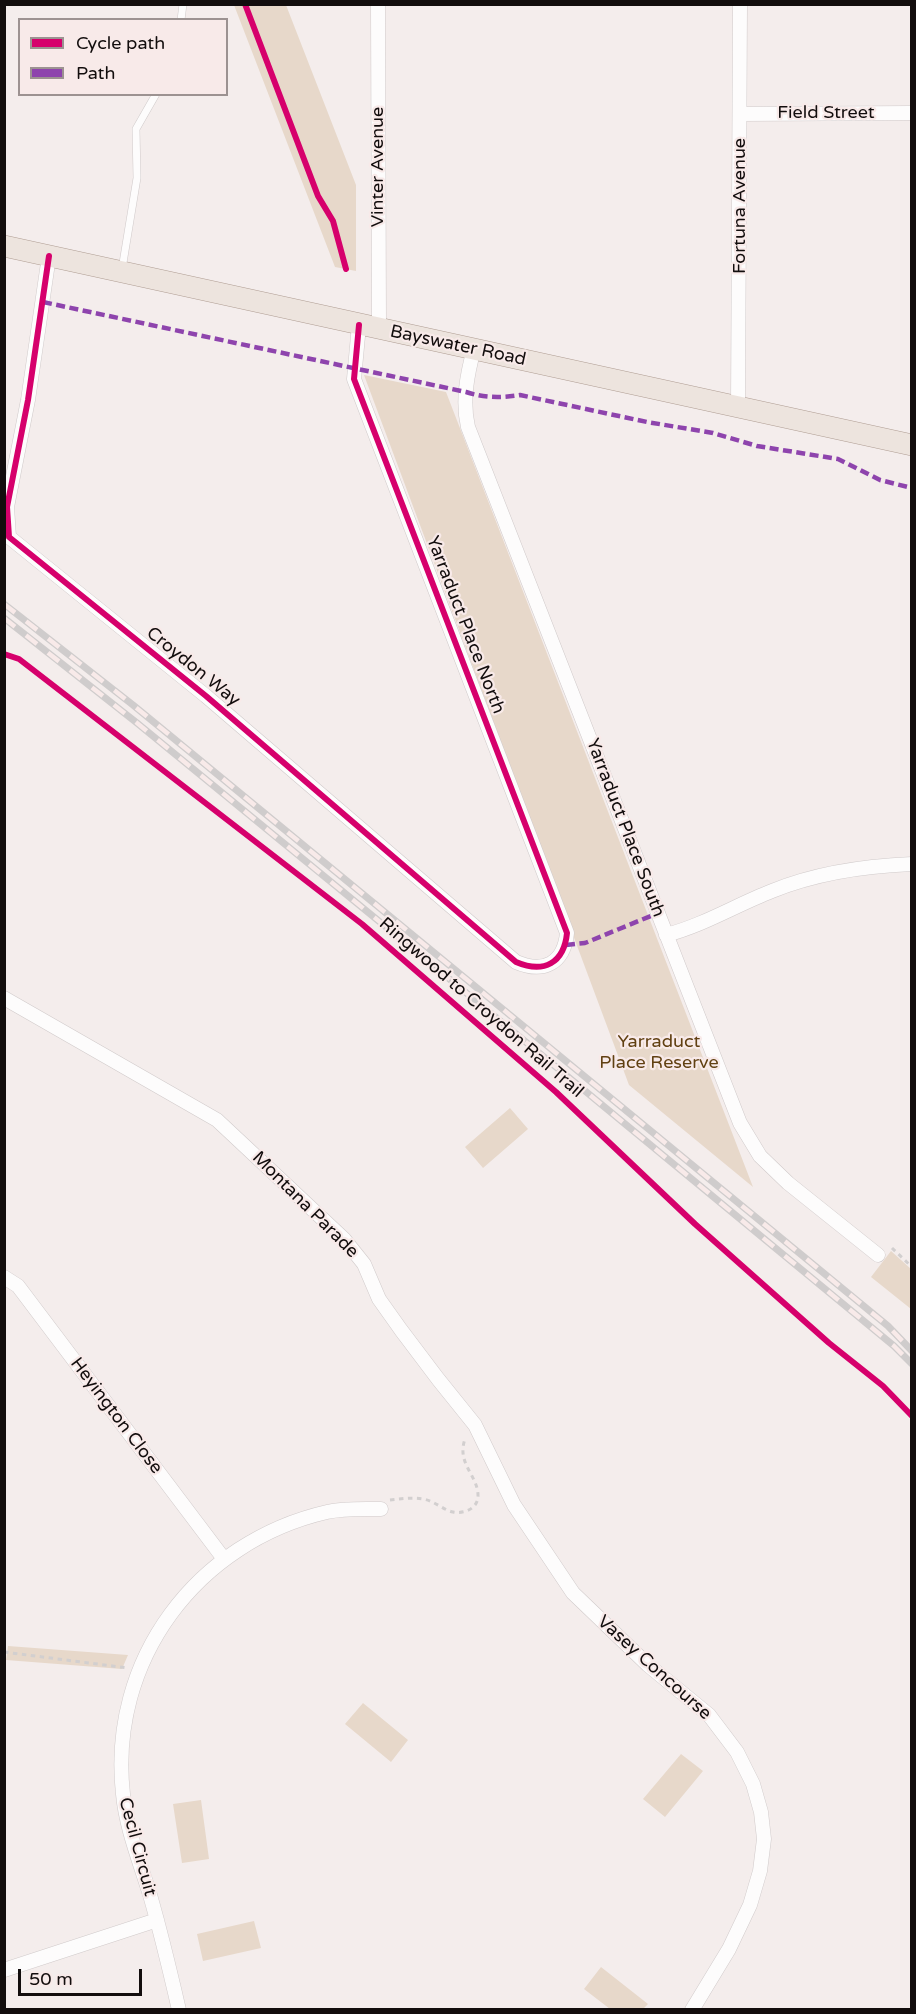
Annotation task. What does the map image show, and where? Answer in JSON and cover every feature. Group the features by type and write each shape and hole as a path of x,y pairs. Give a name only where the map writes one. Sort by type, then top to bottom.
{"main road":[{"name":"Bayswater Road","path":"4,246 912,445"}],"street":[{"name":"Vinter Avenue","path":"369,327 378,4"},
{"name":"Fortuna Avenue","path":"738,407 740,4"},
{"name":"Field Street","path":"740,114 912,113"},
{"name":"Croydon Way","path":"49,256 28,400 7,507 9,537 206,696 516,962 528,967 539,968 550,964 566,945 567,933"},
{"name":"Yarraduct Place North","path":"369,327 354,379 567,933"},
{"name":"Yarraduct Place South","path":"474,349 465,399 468,427 740,1123 760,1156 788,1183 878,1255"},
{"path":"666,934 709,921 773,890 827,874 876,865 912,864"},
{"name":"Montana Parade","path":"4,998 217,1120 344,1239 364,1264 379,1299 475,1425 514,1505 573,1593"},
{"name":"Heyington Close","path":"4,1277 18,1286 224,1559"},
{"name":"Cecil Circuit","path":"179,2010 157,1920 129,1827 123,1796 123,1735 128,1707 139,1670 151,1645 179,1602 193,1586 224,1559 252,1540 289,1523 329,1512 381,1509"},
{"name":"Vasey Concourse","path":"573,1593 648,1665 709,1715 737,1752 753,1784 761,1812 764,1839 760,1871 750,1905 729,1949 692,2010"},
{"path":"4,1970 157,1920"}],"lane":[{"path":"122,272 138,178 136,129 155,96"}],"path":[{"path":"878,1255 888,1245 912,1267"},
{"path":"381,1509 384,1503 390,1500 411,1498 432,1501 452,1512 464,1512 475,1506 478,1492 464,1460 463,1446 466,1436 475,1425"},
{"path":"4,1652 139,1670"}],"green space":[{"path":"234,5 286,5 356,185 356,271 335,267"},
{"name":"Yarraduct Place Reserve","path":"364,375 446,392 753,1187 629,1085"},
{"path":"510,1108 528,1129 483,1168 465,1147"},
{"path":"891,1251 911,1269 911,1309 871,1277"},
{"path":"8,1646 128,1655 122,1669 6,1660"},
{"path":"363,1703 408,1740 391,1762 345,1724"},
{"path":"681,1754 703,1771 665,1817 643,1799"},
{"path":"201,1800 209,1859 182,1863 173,1804"},
{"path":"254,1921 261,1948 203,1961 197,1934"},
{"path":"601,1967 648,2004 643,2009 610,2009 584,1989"}],"railway":[{"path":"4,604 133,705 888,1326 912,1351"},
{"path":"4,618 137,723 441,972 894,1346 912,1364"}],"marked path":[{"path":"43,302 479,395 499,397 520,395 647,422 713,433 757,446 838,459 880,480 912,488"},
{"path":"566,945 585,943 658,913"}],"cycle path":[{"path":"245,4 318,196 333,221 346,269"},
{"path":"49,256 28,400 7,507 9,537 206,696 516,962 535,967 544,966 557,959 562,952 567,933 354,379 359,325"},
{"name":"Ringwood to Croydon Rail Trail","path":"4,654 19,659 362,924 556,1092 695,1224 829,1343 883,1386 912,1416"}]}
